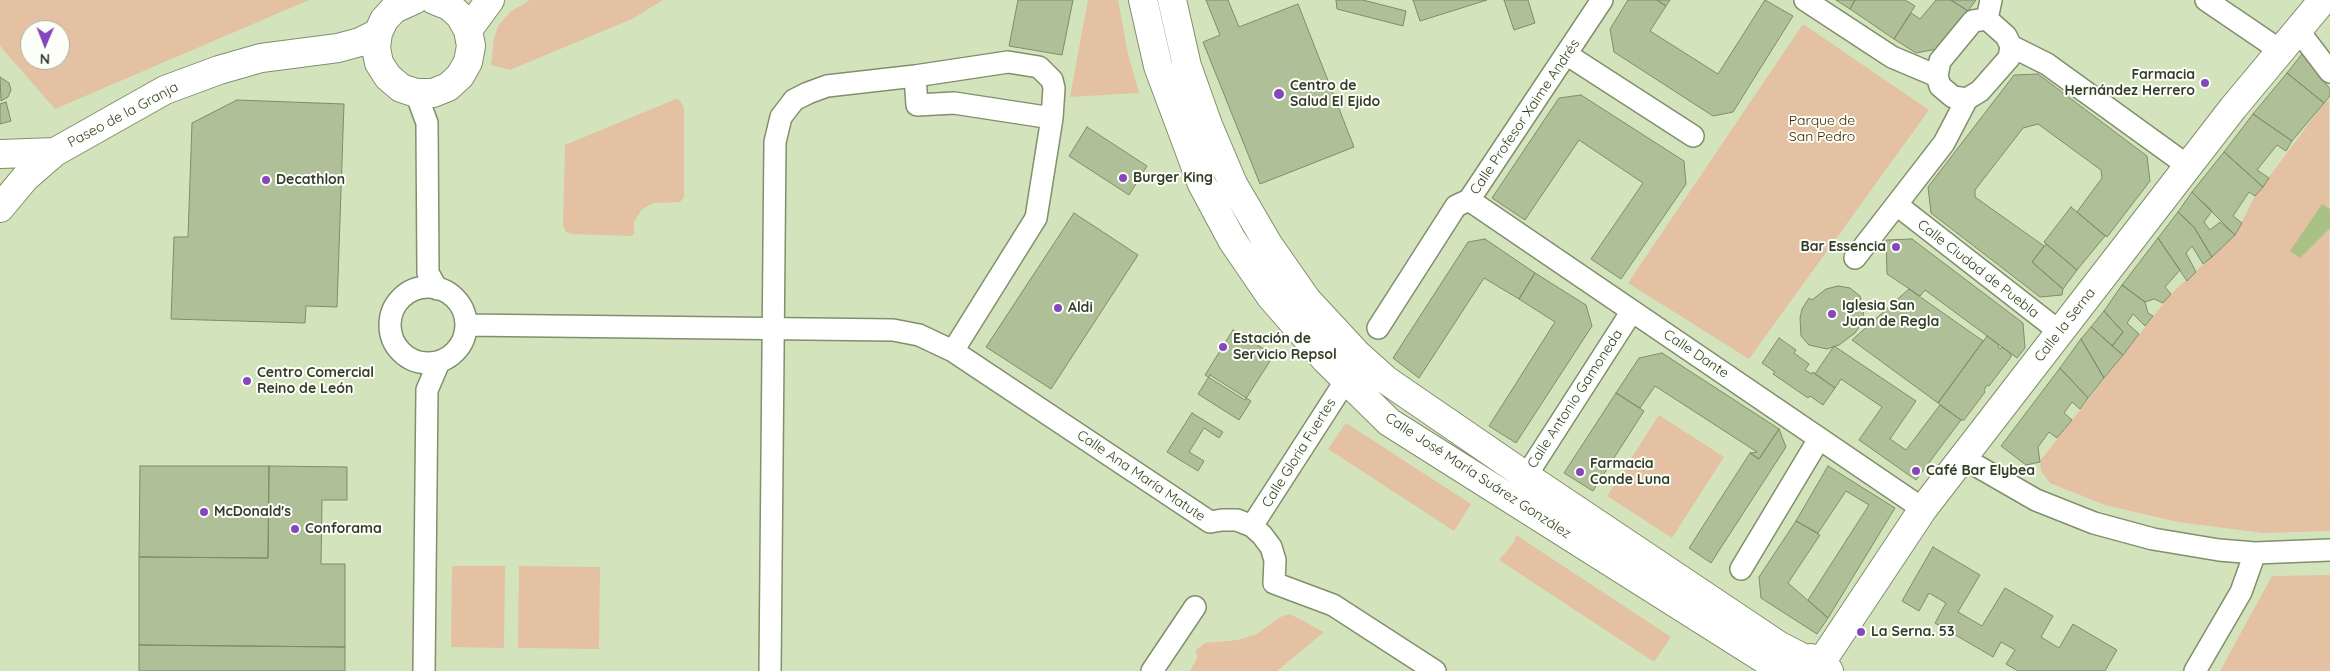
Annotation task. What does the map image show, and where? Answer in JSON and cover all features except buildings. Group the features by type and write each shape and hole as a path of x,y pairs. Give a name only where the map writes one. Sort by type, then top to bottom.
{"main road":[{"path":"414,0 394,9 384,20 378,33 376,48 379,64 388,77 401,88 428,91 448,87 460,76 468,62 471,46 468,30 452,2"},
{"path":"468,30 490,0"},
{"name":"Calle José María Suárez González","path":"1143,0 1158,66 1168,98 1202,184 1232,240 1271,297 1293,325 1346,380 1389,422 1582,544 1807,667"},
{"name":"Calle José María Suárez González","path":"1172,0 1187,66 1208,125 1233,184 1268,244 1307,300 1358,354 1386,380 1522,482 1778,646 1807,667"},
{"name":"Calle la Serna","path":"1807,667 1923,509 2188,166 2323,0"},
{"name":"Paseo de la Granja","path":"0,208 25,178 55,152 165,90 219,70 261,58 338,48 360,42 378,33"},
{"name":"Paseo de la Granja","path":"338,48 364,55 379,64"},
{"name":"Paseo de la Granja","path":"0,154 55,152"},
{"path":"1437,452 1464,452 1522,482 1568,521 1582,544"}],"street":[{"name":"Calle Profesor Xaime Andrés","path":"1378,328 1456,206 1469,200 1602,0"},
{"path":"1805,0 1892,58 1937,76"},
{"path":"2206,0 2280,51"},
{"path":"1967,99 1953,97 1940,86 1937,76 1940,61 1973,21 1989,9 2012,46 2047,64 2188,166"},
{"path":"2298,30 2330,72"},
{"path":"1856,258 1944,143 1967,99 1980,91 2009,58 2012,46"},
{"path":"1566,54 1693,136"},
{"path":"770,671 775,142 781,117 794,100 827,86 915,76 1008,62 1028,64 1038,68 1052,80 1054,99 1052,118 1036,218 953,351"},
{"path":"915,76 917,105 954,103 1052,118"},
{"path":"428,91 429,284"},
{"name":"Calle Dante","path":"1469,200 1923,509"},
{"name":"Calle Ciudad de Puebla","path":"1897,206 2060,332"},
{"path":"429,284 449,294 458,302 463,311 466,325 465,335 460,346 451,356 440,362 427,364 415,361 404,355 395,346 390,326 393,311 398,301 407,294 429,284"},
{"name":"Calle Antonio Gamoneda","path":"1522,482 1632,311"},
{"name":"Calle Ana María Matute","path":"466,325 893,330 919,335 953,351 1210,522 1237,520 1252,526"},
{"path":"415,361 427,390 424,671"},
{"path":"427,390 440,362"},
{"name":"Calle Gloria Fuertes","path":"1252,526 1346,380"},
{"path":"1741,569 1819,439"},
{"path":"1963,458 2036,500 2094,523 2152,538 2219,550 2255,553 2330,550"},
{"path":"1252,526 1271,547 1275,560 1274,583 1333,605 1435,671"},
{"path":"2195,671 2241,592 2255,553"},
{"path":"1152,671 1195,607"}],"green space":[{"path":"0,0 309,0 55,109 21,70 70,70 70,20 20,20 20,69 0,46"},
{"path":"530,0 663,0 632,19 510,70 491,65 494,39 498,26 510,12"},
{"path":"1088,0 1118,0 1128,54 1139,93 1070,97"},
{"name":"Parque de San Pedro","path":"1803,24 1929,110 1749,359 1628,283"},
{"path":"676,99 680,100 684,108 684,197 680,202 654,203 642,209 634,222 634,234 631,236 572,234 566,232 563,225 565,145"},
{"path":"2329,100 2330,531 2263,533 2178,522 2105,505 2050,483 2041,471 2040,461 2171,294 2235,235 2255,196 2324,103"},
{"path":"1659,415 1724,457 1672,538 1607,496"},
{"path":"1346,423 1471,504 1454,531 1328,449"},
{"path":"1516,535 1671,637 1654,662 1499,560 1514,542"},
{"path":"452,566 505,566 504,648 451,647"},
{"path":"519,566 600,567 599,649 518,648"},
{"path":"2330,575 2330,671 2220,671 2272,576"},
{"path":"1290,614 1324,632 1277,671 1190,671 1197,658 1196,650 1205,643 1238,640 1257,634 1280,617"}],"shaded area":[{"path":"2322,204 2330,209 2330,228 2300,258 2290,251"}],"place":[{"name":"Farmacia Hernández Herrero","path":"2205,83"},
{"name":"Centro de Salud El Ejido","path":"1279,94"},
{"name":"Burger King","path":"1123,178"},
{"name":"Decathlon","path":"266,180"},
{"name":"Bar Essencia","path":"1896,247"},
{"name":"Aldi","path":"1058,308"},
{"name":"Iglesia San Juan de Regla","path":"1832,314"},
{"name":"Estación de Servicio Repsol","path":"1223,347"},
{"name":"Centro Comercial Reino de León","path":"247,381"},
{"name":"Café Bar Elybea","path":"1916,471"},
{"name":"Farmacia Conde Luna","path":"1580,472"},
{"name":"McDonald's","path":"204,512"},
{"name":"Conforama","path":"295,529"},
{"name":"La Serna. 53","path":"1861,632"}]}
